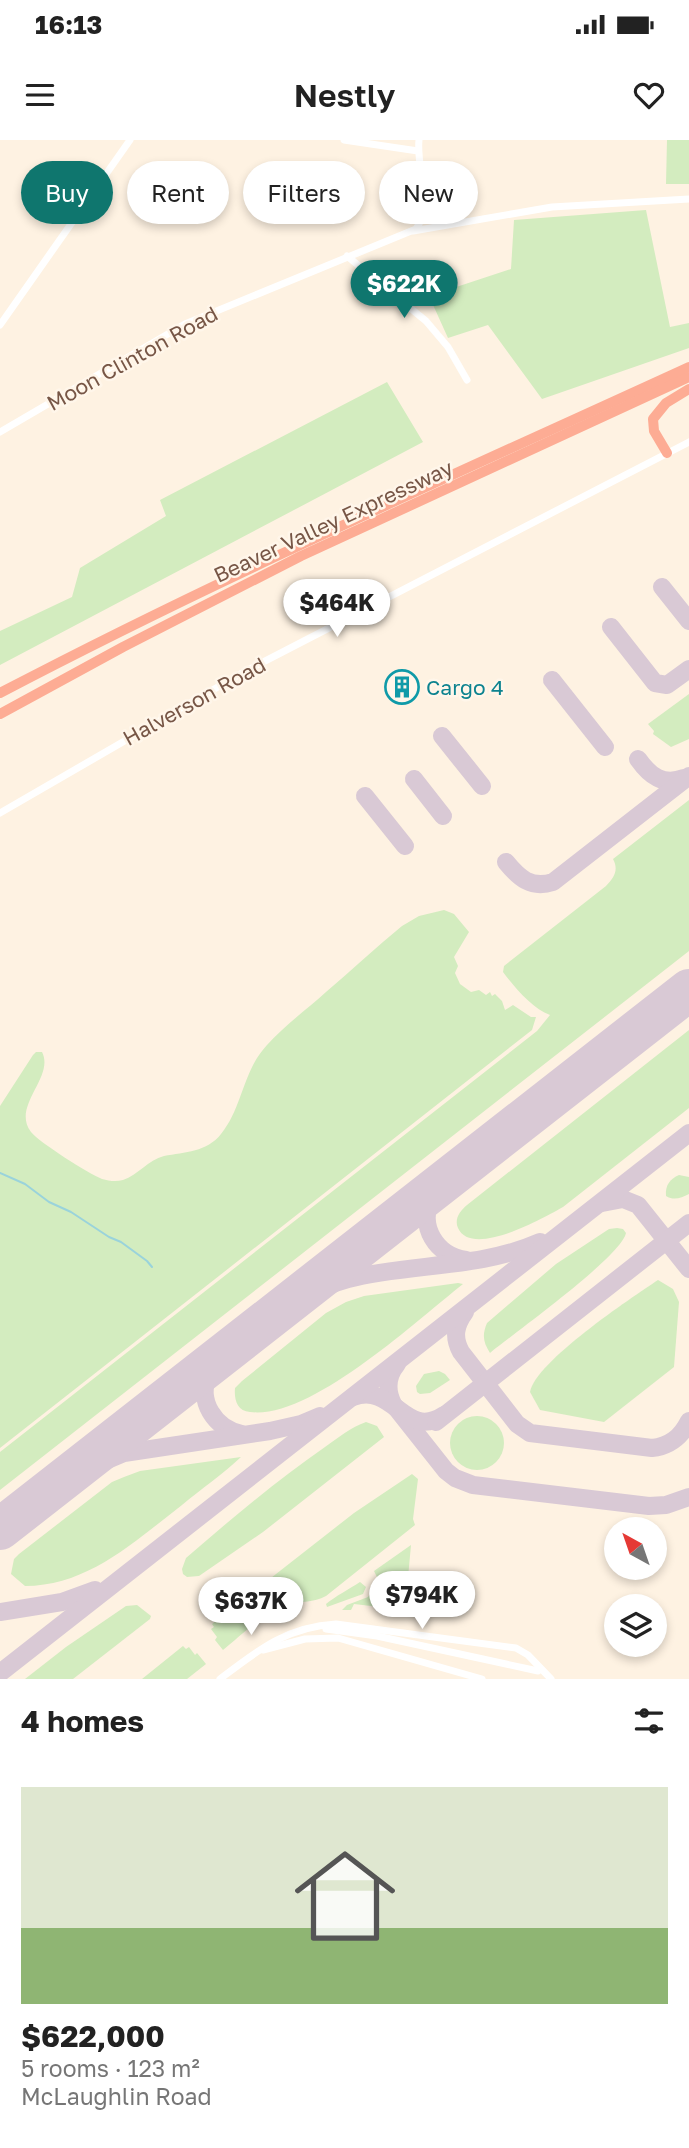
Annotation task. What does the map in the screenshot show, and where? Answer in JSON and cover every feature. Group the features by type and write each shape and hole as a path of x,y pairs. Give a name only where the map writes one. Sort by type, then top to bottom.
{"highway":[{"name":"Beaver Valley Expressway","path":"0,691 263,563 689,367"},
{"name":"Beaver Valley Expressway","path":"0,717 85,667 301,556 689,377"},
{"path":"667,453 654,431 653,419 666,403 689,389"}],"street":[{"path":"0,325 130,140"},
{"path":"344,140 418,151"},
{"path":"412,231 424,215 419,140"},
{"name":"Moon Clinton Road","path":"0,432 186,324 412,231 552,206 689,199"},
{"path":"347,256 426,321 448,347 467,380"},
{"name":"Halverson Road","path":"0,813 234,677 689,442"},
{"path":"220,1679 256,1650 283,1635 314,1625 336,1624 516,1648 528,1655 551,1679"},
{"path":"301,1630 342,1630 377,1636 538,1671"},
{"path":"256,1650 305,1639 338,1638 482,1679"}],"green space":[{"path":"667,140 689,140 689,184 666,184"},
{"path":"646,210 670,327 689,323 689,348 542,399 488,325 448,338 429,296 511,269 514,220"},
{"path":"387,382 423,442 0,665 0,631 72,597 80,568 166,516 160,500"},
{"path":"689,694 689,739 671,747 653,734 654,731 648,724"},
{"path":"689,800 689,951 0,1490 0,1452 537,1031 550,1015 537,1008 519,991 503,972 504,966 606,886 615,874 613,859"},
{"path":"444,910 454,914 469,932 454,957 458,966 455,973 460,984 471,992 479,990 486,995 490,992 492,996 495,994 502,1001 505,1010 513,1005 531,1017 536,1017 532,1030 0,1448 0,1106 33,1055 42,1052 44,1062 43,1071 26,1112 26,1122 31,1132 95,1176 110,1181 123,1180 158,1158 195,1150 215,1140 234,1112 252,1066 274,1038 402,926 419,916"},
{"path":"689,1030 689,1108 563,1207 541,1219 493,1238 478,1239 466,1236 458,1228 458,1215 467,1205"},
{"path":"679,1175 689,1177 689,1194 678,1198 666,1196 669,1183"},
{"path":"617,1228 626,1233 606,1259 490,1353 484,1338 487,1323 556,1264 609,1229"},
{"path":"658,1280 673,1289 679,1302 674,1367 604,1422 540,1410 530,1392 548,1364 586,1332"},
{"path":"463,1284 391,1343 331,1385 302,1401 274,1410 250,1412 242,1410 237,1404 235,1388 242,1381 326,1313 346,1302 364,1296"},
{"path":"439,1371 450,1380 430,1393 417,1392 416,1386 424,1374"},
{"path":"477,1416 496,1424 504,1443 496,1462 477,1470 458,1462 450,1443 458,1424"},
{"path":"366,1422 377,1426 384,1437 263,1532 199,1576 187,1577 183,1574 186,1558 237,1515 307,1460 345,1433"},
{"path":"241,1457 146,1533 90,1570 48,1584 25,1586 11,1574 14,1559 19,1554 112,1482 140,1471"},
{"path":"412,1474 418,1479 413,1519 415,1525 326,1596 280,1607 263,1617 223,1650 215,1640 217,1637 211,1629 214,1627 212,1624 354,1513"},
{"path":"411,1545 405,1610 354,1604 351,1610 342,1610 347,1605 368,1597 379,1581 374,1571"},
{"path":"360,1582 366,1587 363,1594 327,1607 326,1604"},
{"path":"137,1605 151,1616 150,1619 73,1679 25,1679 126,1606"},
{"path":"183,1646 186,1649 189,1647 195,1655 197,1653 206,1664 187,1679 142,1679"}],"waterway":[{"path":"0,1173 25,1184 49,1202 121,1242 152,1267"}],"taxiway":[{"path":"662,587 689,621"},
{"path":"611,627 655,683 667,685 689,669"},
{"path":"552,680 605,747"},
{"path":"442,736 482,786"},
{"path":"638,759 658,778 670,781 684,778"},
{"path":"506,862 526,881 538,884 553,882 689,776"},
{"path":"414,779 443,816"},
{"path":"365,796 405,846"},
{"path":"0,1673 689,1133"},
{"path":"459,1170 434,1194 427,1219 432,1238 439,1246 446,1253 466,1260"},
{"path":"602,1203 623,1199 638,1205 689,1269"},
{"path":"436,1422 689,1223"},
{"path":"258,1328 312,1293 348,1279 493,1257 540,1242"},
{"path":"465,1312 456,1332 461,1352 517,1424 530,1433 652,1448 674,1440 689,1421"},
{"path":"236,1345 211,1370 205,1394 210,1412 216,1420 242,1434"},
{"path":"397,1364 389,1383 393,1404 446,1471 455,1478 473,1485 649,1506 666,1505 689,1497"},
{"path":"353,1397 379,1397 419,1421 431,1421 444,1415"},
{"path":"42,1497 79,1472 124,1453 270,1431 301,1424 320,1416"},
{"path":"0,1532 39,1499"},
{"path":"0,1612 62,1602 95,1590"}],"runway":[{"path":"0,1529 689,990"}],"place":[{"name":"Cargo 4","path":"402,687"}]}
